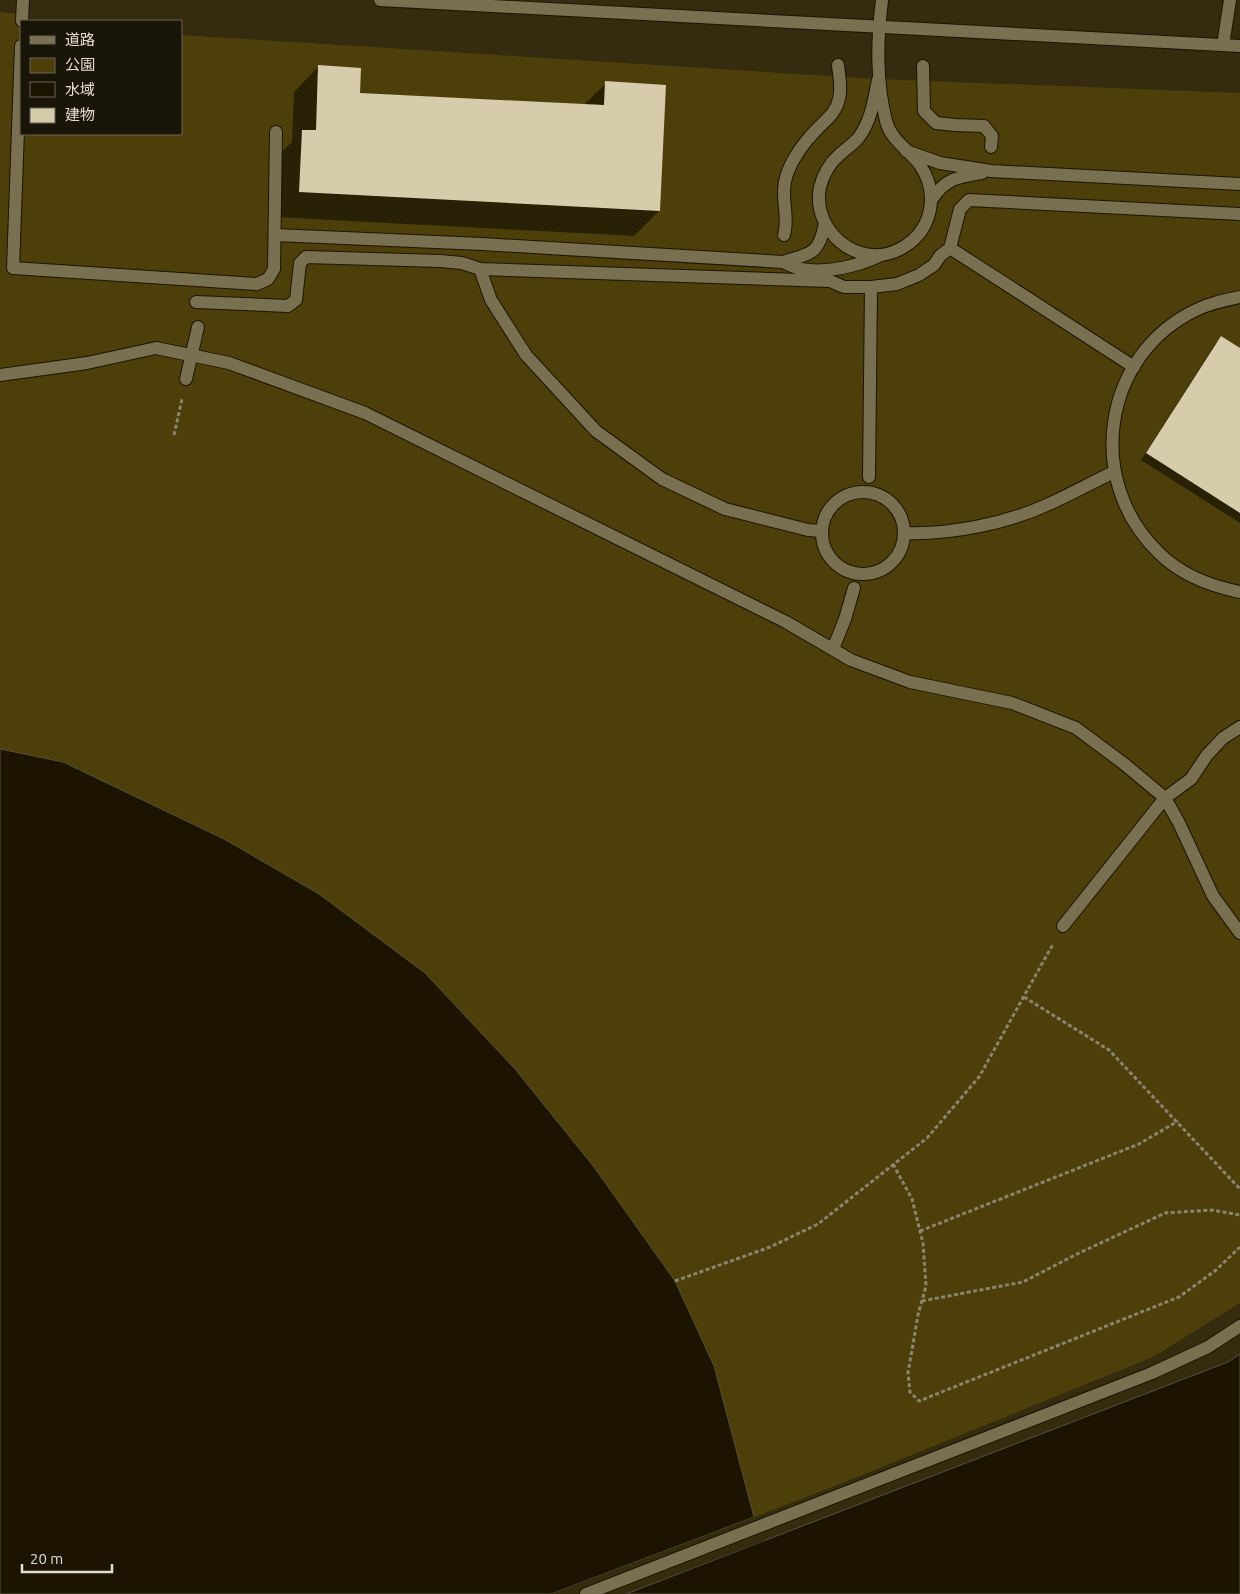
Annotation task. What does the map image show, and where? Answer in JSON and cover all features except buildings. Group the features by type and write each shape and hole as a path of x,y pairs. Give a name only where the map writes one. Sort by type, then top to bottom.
{"street":[{"path":"22,20 23,0"},
{"path":"380,0 1240,46"},
{"path":"881,255 858,253 838,241 825,223 820,206 820,188 826,170 838,156 858,139 866,127 878,80 879,28 882,0"},
{"path":"1224,45 1230,0"},
{"path":"784,235 787,225 783,205 783,186 793,160 834,113 840,98 838,65"},
{"path":"923,66 924,111 936,123 984,126 992,136 991,147"},
{"path":"20,74 13,268 257,284 268,280 274,269 276,132"},
{"path":"275,235 482,244 782,262 801,269 824,270 867,262 900,249 918,235 929,217 932,199 926,177 920,165 897,142 890,132 878,80"},
{"path":"906,151 940,163 992,171 1240,184"},
{"path":"932,199 941,186 950,179 992,171"},
{"path":"196,302 288,306 296,300 300,263 306,257 440,261 462,263 480,269 830,281 844,287 870,287 897,284 919,275 934,265 940,256 950,248 960,209 969,200 1240,214"},
{"path":"782,262 816,249 822,241 825,223"},
{"path":"950,248 1134,367"},
{"path":"480,269 491,300 526,355 596,431 662,479 725,509 808,530 822,531"},
{"path":"869,477 870,287"},
{"path":"1240,297 1219,301 1196,310 1175,322 1156,338 1127,377 1118,400 1113,424 1112,448 1114,472 1121,495 1130,516 1143,536 1159,554 1198,580 1240,592"},
{"path":"186,379 198,327"},
{"path":"0,375 87,364 156,348 229,363 365,413 777,618 851,660 910,682 1012,703 1076,728 1124,763 1165,798 1179,823 1212,896 1240,934"},
{"path":"904,533 924,534 954,530 1014,517 1048,504 1114,472"},
{"path":"859,492 872,493 885,498 902,519 904,533 902,547 896,559 879,571 859,574 846,570 834,562 827,552 822,539 822,531 827,514 835,503 846,496 859,492"},
{"path":"833,650 846,619 854,588"},
{"path":"1063,926 1165,798 1191,778 1207,755 1223,738 1240,727"},
{"path":"586,1594 1152,1373 1208,1347 1240,1326"}],"path":[{"path":"174,435 186,379"},
{"path":"674,1281 770,1247 818,1224 927,1138 979,1077 1063,926"},
{"path":"1024,997 1110,1050 1240,1189"},
{"path":"920,1231 1139,1144 1178,1121"},
{"path":"893,1164 912,1199 923,1243 926,1286 918,1315 908,1373 910,1392 919,1401 1179,1297 1216,1270 1240,1247"},
{"path":"922,1301 1023,1282 1077,1254 1165,1213 1212,1210 1240,1215"}],"green space":[{"path":"0,12 22,14 22,20 20,20 20,135 182,135 182,35 877,79 1240,93 1240,1303 1153,1357 754,1517 714,1366 675,1281 594,1167 515,1069 425,974 319,894 224,839 63,762 0,749"}],"water":[{"path":"0,749 63,762 224,839 319,894 425,973 515,1069 594,1167 675,1281 714,1366 754,1517 551,1594 0,1594"},
{"path":"1240,1354 1240,1594 626,1594 1228,1362"}],"pier":[{"path":"754,1517 755,1519 558,1594 551,1594"},
{"path":"763,1538 764,1541 623,1594 625,1592"}]}
